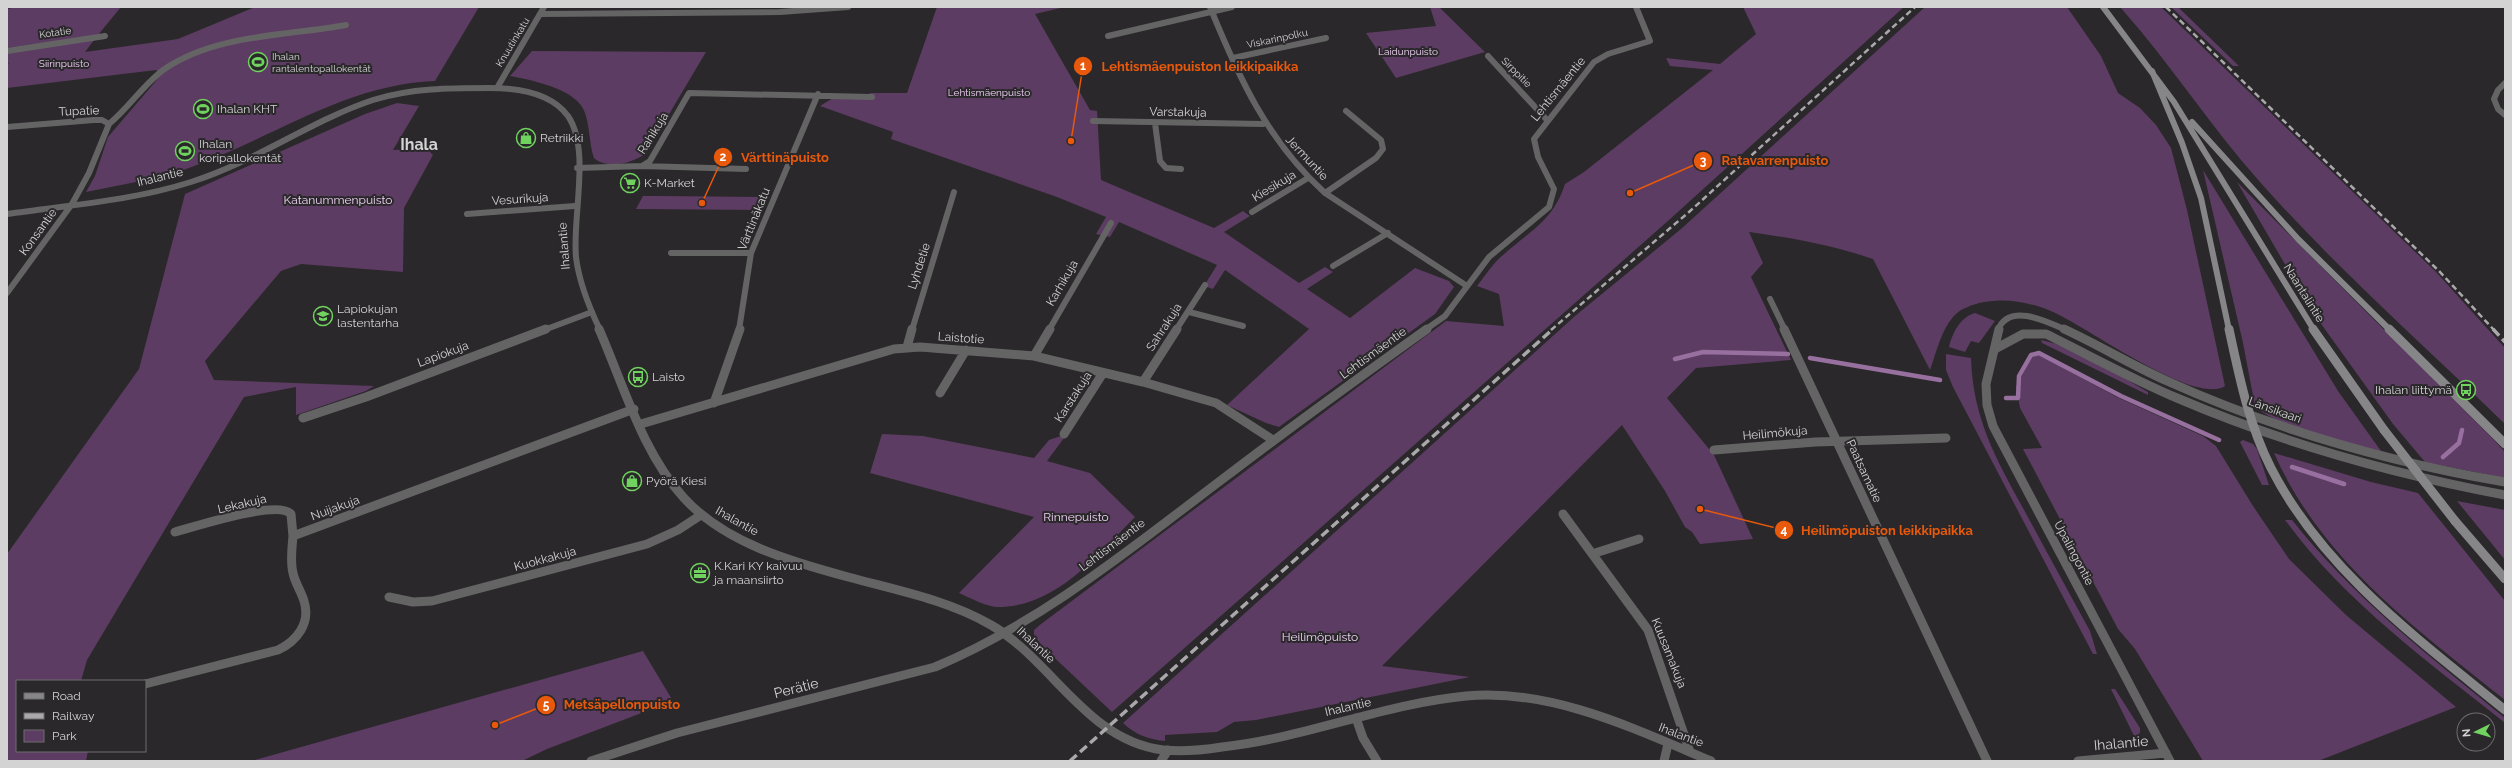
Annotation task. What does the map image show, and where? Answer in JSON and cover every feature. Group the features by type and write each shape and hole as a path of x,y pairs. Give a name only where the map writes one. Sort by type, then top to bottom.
{"main road":[{"name":"Naantalintie","path":"2103,7 2174,102 2306,320 2384,430 2455,521 2505,579"},
{"path":"2152,71 2184,146 2198,187 2251,414 2269,464 2288,499 2314,535 2348,574 2413,634 2505,710"},
{"path":"2174,102 2292,233 2505,444"}],"street":[{"name":"Knuutinkatu","path":"497,88 544,7"},
{"path":"540,14 780,12 848,7"},
{"path":"1108,36 1211,10 1232,7"},
{"name":"Lehtismäentie","path":"1004,633 1116,560 1156,527 1273,440 1445,316 1489,257 1542,214 1553,200 1554,183 1534,147 1534,139 1547,120 1600,58 1650,41 1636,7"},
{"name":"Jermuntie","path":"1211,10 1263,124 1308,178 1325,193 1467,286"},
{"path":"109,124 137,98 157,74 194,54 220,46 260,38 346,26"},
{"name":"Kotatie","path":"7,50 105,36"},
{"name":"Viskarinpolku","path":"1233,58 1326,38"},
{"name":"Sirppitie","path":"1488,56 1535,105 1547,120"},
{"path":"2505,83 2498,90 2494,98 2498,109 2505,115"},
{"name":"Ihalantie","path":"7,214 128,197 190,183 229,168 363,104 395,94 429,89 497,88 525,91 558,105 568,116 574,131 577,168 575,206 576,262 580,280 592,312 634,409 665,472 679,492 701,515 726,531 759,547 841,575 920,596 954,608 1004,633 1118,735 1145,747 1168,750 1232,746 1437,700 1469,695 1511,696 1562,706 1711,761"},
{"name":"Rahikuja","path":"577,168 642,166 650,161 689,93 818,94"},
{"path":"818,94 872,97"},
{"name":"Värttinäkatu","path":"714,403 740,328 751,253 818,94"},
{"path":"1325,193 1373,161 1383,149 1381,140 1346,111"},
{"name":"Tupatie","path":"7,127 94,120 102,120 109,124 89,174 72,204"},
{"name":"Varstakuja","path":"1094,121 1263,124"},
{"path":"1155,123 1160,162 1166,168 1181,169"},
{"path":"642,166 746,169"},
{"name":"Kiesikuja","path":"1252,212 1308,178"},
{"name":"Lyhdetie","path":"907,347 954,192"},
{"name":"Konsantie","path":"7,293 72,204"},
{"name":"Vesurikuja","path":"467,214 575,206"},
{"name":"Karhikuja","path":"1034,356 1111,223"},
{"path":"1333,266 1388,233"},
{"path":"671,253 751,253"},
{"name":"Sahrakuja","path":"1143,382 1205,286"},
{"name":"Paatsamatie","path":"1770,299 1987,761"},
{"name":"Lapiokuja","path":"303,418 360,399 592,312"},
{"path":"1189,312 1243,326"},
{"name":"Upalingontie","path":"2051,323 2026,315 2006,319 1997,331 1995,349 1988,368 1986,391 1993,426 2168,757"},
{"name":"Länsikaari","path":"2051,323 2168,382 2251,414 2366,452 2422,466 2505,482"},
{"name":"Länsikaari","path":"1995,349 2024,334 2038,333 2052,336 2176,398 2257,430 2364,463 2429,481 2505,495"},
{"name":"Laistotie","path":"641,424 894,349 907,347 1034,356 1103,374 1143,382 1216,403 1273,440"},
{"path":"940,393 966,350"},
{"name":"Karstakuja","path":"1064,434 1103,374"},
{"name":"Nuijakuja","path":"293,536 634,409"},
{"name":"Heilimökuja","path":"1714,450 1837,441 1946,438"},
{"name":"Lekakuja","path":"175,532 262,511 282,509 289,512 292,517 293,536"},
{"name":"Kuusamakuja","path":"1563,514 1636,611 1648,630 1681,722 1690,752"},
{"name":"Kuokkakuja","path":"389,597 413,602 453,596 648,544 678,530 701,515"},
{"path":"146,684 278,650 294,642 300,634 306,615 304,601 294,578 292,562 293,536"},
{"path":"1592,554 1640,539"},
{"name":"Perätie","path":"591,761 632,746 712,724 935,667 1004,633"},
{"path":"1356,718 1363,738 1377,761"},
{"path":"1664,761 1668,744"},
{"path":"1161,761 1168,750"},
{"name":"Ihalantie","path":"2078,761 2168,757"}],"green space":[{"name":"Siirinpuisto","path":"16,7 121,7 98,35 7,48 7,9"},
{"path":"255,7 479,7 435,81 402,84 340,102 250,143 166,176 86,192 95,176 108,137 161,75 156,70 7,88 7,65 9,63 7,63 7,53 94,40 85,52 178,39"},
{"name":"Lehtismäenpuisto","path":"937,7 1065,7 1035,14 1090,110 1097,111 1101,180 1214,228 1243,211 1250,216 1224,232 1299,283 1325,267 1333,272 1307,289 1350,318 1415,268 1449,281 1454,287 1435,314 1279,427 1266,423 1227,405 1309,329 1225,270 1213,289 1204,286 1217,265 1119,222 1110,237 1096,234 1106,217 1057,197 891,139 893,132 820,106 833,98 868,98 870,93 907,93"},
{"name":"Laidunpuisto","path":"1430,7 1439,7 1485,52 1396,78 1366,33 1436,26"},
{"path":"1743,7 1904,7 1669,220 1112,712 1043,647 1034,635 1034,630 1041,624 1446,321 1504,326 1499,294 1477,286 1499,258 1540,224 1547,216 1560,197 1565,184 1584,172 1713,70 1670,66 1666,58 1720,64 1756,34"},
{"name":"Heilimöpuisto","path":"1925,7 2067,7 2101,56 2118,93 2140,108 2156,125 2171,148 2187,210 2225,386 2210,389 2190,385 2140,362 2053,312 2026,303 1998,300 1972,305 1965,308 1953,317 1942,335 1930,370 1873,259 1812,242 1749,232 1763,263 1751,277 1791,360 1696,368 1667,398 1714,455 1753,539 1700,544 1692,532 1685,527 1665,491 1622,425 1382,666 1470,677 1256,720 1234,722 1217,732 1165,735 1165,741 1142,736 1123,723 1575,316 1681,229"},
{"path":"2120,7 2161,7 2436,272 2505,348 2505,424 2349,275 2289,214 2242,161 2156,50"},
{"path":"2171,7 2178,7 2239,66 2233,66"},
{"path":"532,51 706,52 646,153 635,160 628,162 620,164 606,164 599,162 594,158 588,124 581,105 564,92 553,87 510,76"},
{"name":"Katanummenpuisto","path":"397,103 419,106 393,150 426,148 433,155 404,208 403,272 301,264 281,271 205,361 214,380 374,386 366,391 296,415 296,387 244,397 87,660 81,680 16,680 16,752 88,752 86,761 7,761 7,554 139,369 185,194 365,114"},
{"path":"2203,170 2338,391 2381,451 2314,434 2278,420 2264,413 2255,406 2243,343"},
{"path":"2237,182 2505,452 2505,478 2425,462 2393,424 2314,314"},
{"path":"643,196 768,197 763,210 636,209"},
{"path":"1975,313 1995,321 1979,343 1971,341 1965,352 1949,347 1952,337 1961,322 1965,318"},
{"path":"2041,340 2068,348 2096,362 2148,392 2148,395 2042,343"},
{"path":"2034,352 2117,397 2203,436 2216,446 2253,506 2289,559 2346,615 2456,707 2318,761 2203,761 2135,649 2118,629 2023,449 2042,448 2020,408 2016,387"},
{"path":"1946,354 1971,358 1973,381 1982,423 1998,461 2090,631 2097,654 2093,654 1953,387 1946,370"},
{"name":"Rinnepuisto","path":"882,434 923,436 1034,458 1049,440 1067,434 1047,461 1090,473 1135,517 1074,577 1056,589 1038,599 1018,605 996,607 987,605 959,593 1034,517 870,473"},
{"path":"2243,440 2253,444 2257,449 2269,485 2262,485 2240,442"},
{"path":"2274,453 2371,482 2418,493 2505,601 2505,700 2405,619 2344,559 2317,527 2294,491"},
{"path":"2457,501 2505,510 2505,560"},
{"path":"2285,520 2292,520 2340,575 2366,600 2420,648 2505,718 2505,723 2496,716 2496,712 2491,712 2388,629 2333,577"},
{"path":"643,651 673,701 547,749 522,761 251,761"},
{"path":"2111,689 2115,689 2140,728 2140,732 2136,740"}],"waterway":[{"path":"1675,359 1703,352 1788,354"},
{"path":"2006,398 2018,398 2019,376 2031,355 2039,353 2121,396 2219,440"},
{"path":"1810,358 1940,380"},
{"path":"2443,457 2459,443 2462,430"},
{"path":"2292,467 2344,484"}],"railway":[{"path":"1551,330 1689,212 1915,7"},
{"path":"2166,7 2440,272 2494,330"},
{"path":"1070,761 1553,329"},
{"path":"2493,329 2505,342"}],"place":[{"name":"Ihalan rantalentopallokentät","path":"258,62"},
{"name":"Ihalan KHT","path":"203,109"},
{"name":"Retriikki","path":"526,138"},
{"name":"Lehtismäenpuiston leikkipaikka","path":"1071,141"},
{"name":"Ihalan koripallokentät","path":"185,151"},
{"name":"K-Market","path":"630,183"},
{"name":"Ratavarrenpuisto","path":"1630,193"},
{"name":"Värttinäpuisto","path":"702,203"},
{"name":"Lapiokujan lastentarha","path":"323,316"},
{"name":"Laisto","path":"638,377"},
{"name":"Ihalan liittymä","path":"2466,390"},
{"name":"Pyörä Kiesi","path":"632,481"},
{"name":"Heilimöpuiston leikkipaikka","path":"1700,509"},
{"name":"K.Kari KY kaivuu ja maansiirto","path":"700,573"},
{"name":"Metsäpellonpuisto","path":"495,725"}],"district":[{"name":"Ihala","path":"419,144"}]}
